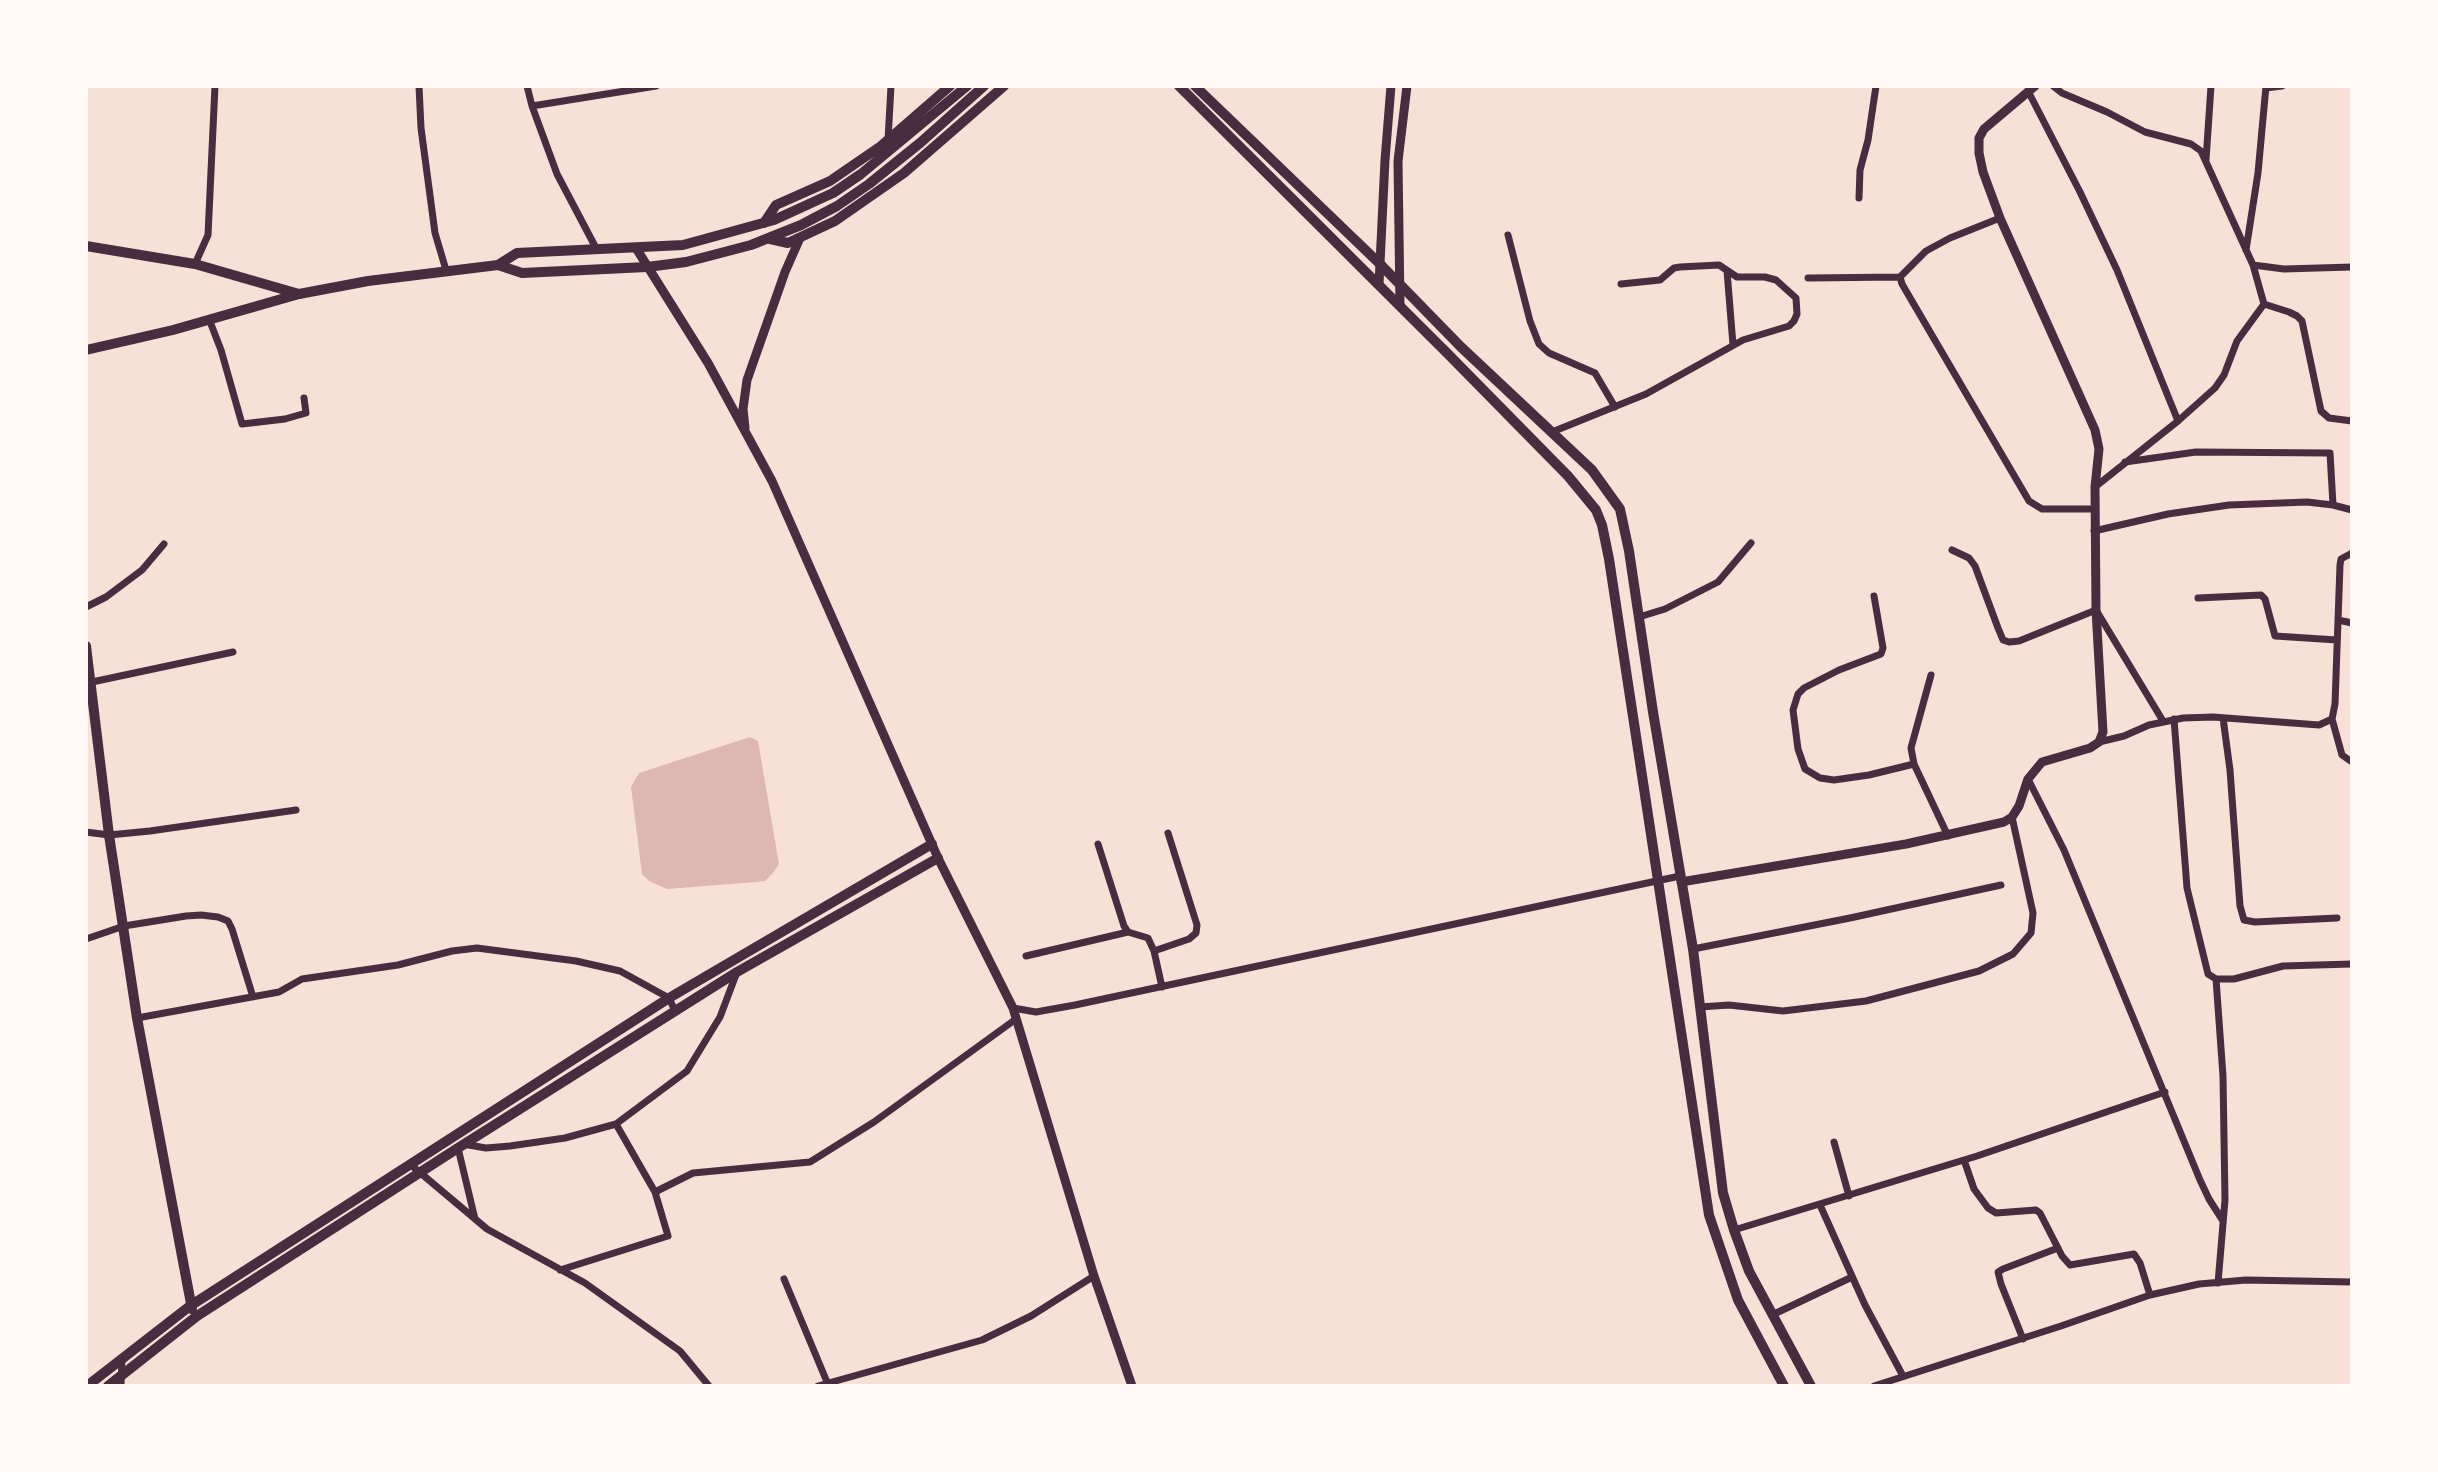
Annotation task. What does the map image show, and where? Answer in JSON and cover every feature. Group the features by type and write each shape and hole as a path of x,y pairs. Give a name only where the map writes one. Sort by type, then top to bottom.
{"main road":[{"path":"764,223 776,205 830,181 888,140 950,86"},
{"path":"498,265 517,253 683,245 792,213 833,193 861,174 967,86"},
{"path":"86,350 173,330 299,295 368,281 498,265 522,273 647,267 686,262 768,239 819,216 869,184 984,86"},
{"path":"768,239 788,243 835,221 904,173 1004,86"},
{"path":"1179,86 1380,284 1568,476 1596,510 1609,559 1709,1215 1738,1300 1784,1386"},
{"path":"1195,86 1380,264 1471,357 1592,470 1620,509 1693,949 1723,1193 1749,1271 1811,1386"},
{"path":"86,246 195,264 299,295"},
{"path":"86,646 109,835 137,1018 190,1306 197,1316"},
{"path":"108,1386 197,1316 669,998 932,844"},
{"path":"87,1386 190,1306 415,1169 461,1146 737,972 938,858"}],"street":[{"path":"195,264 208,235 215,86"},
{"path":"419,86 431,210 446,270"},
{"path":"527,86 557,174 597,250"},
{"path":"595,86 595,95"},
{"path":"532,106 656,86"},
{"path":"888,140 891,86"},
{"path":"1380,284 1391,86"},
{"path":"1400,305 1398,161 1407,86"},
{"path":"1859,198 1860,170 1868,140 1876,86"},
{"path":"2053,86 2062,93 2145,132 2191,144 2201,151 2253,265 2264,304"},
{"path":"2206,161 2211,86"},
{"path":"2246,251 2258,173 2266,87 2282,86"},
{"path":"2099,742 2103,732 2094,531 2099,449 2095,430 2000,218 1983,172 1979,138 1984,129 2019,102 2030,87 2117,270 2178,421"},
{"path":"1808,278 1900,277 1926,251 2000,218"},
{"path":"1508,235 1530,321 1539,344 1549,352 1595,373 1615,407"},
{"path":"745,433 743,409 747,380 785,272 800,238"},
{"path":"636,248 708,363 772,481 938,858 1013,1008 1094,1276 1132,1386"},
{"path":"1552,432 1666,384 1733,345 1788,326 1794,321 1798,304 1792,293 1771,277 1737,277 1719,265 1674,268 1660,280 1621,284"},
{"path":"2253,265 2284,269 2352,267"},
{"path":"1727,271 1733,345"},
{"path":"1900,277 2029,501 2042,509 2095,509"},
{"path":"2095,487 2215,388 2224,375 2237,341 2264,304"},
{"path":"2264,304 2289,312 2302,321 2321,411 2329,418 2352,421"},
{"path":"209,319 221,350 242,424 285,419 306,413 304,398"},
{"path":"2125,462 2196,452 2330,453 2333,505"},
{"path":"2094,531 2168,514 2219,506 2294,502 2333,505 2352,510"},
{"path":"1639,617 1665,609 1718,582 1751,542"},
{"path":"86,607 106,597 142,570 164,544"},
{"path":"1952,550 1969,558 1975,566 2003,640 2019,641 2096,610"},
{"path":"2352,553 2341,559 2336,704 2332,719 2342,755 2352,762"},
{"path":"2198,598 2261,595 2267,606 2275,636 2286,639 2337,640"},
{"path":"1874,596 1883,648 1881,654 1839,670 1798,694 1793,710 1798,749 1805,769 1820,778 1834,780 1870,775 1914,764"},
{"path":"2096,610 2163,721"},
{"path":"2338,620 2352,623"},
{"path":"92,682 233,652"},
{"path":"1931,675 1912,742 1914,764 1948,835"},
{"path":"1013,1008 1036,1012 1658,881 1948,835 2004,822 2012,817 2019,806 2028,779 2042,762 2090,748 2099,742 2163,721 2223,718 2319,725 2332,719"},
{"path":"2223,718 2230,770 2240,906 2244,920 2255,922 2337,918"},
{"path":"2174,719 2187,888 2208,974 2216,979 2234,979 2283,966 2352,964"},
{"path":"2028,779 2064,850 2209,1199 2224,1221"},
{"path":"86,832 109,835 181,828 296,810"},
{"path":"1700,1007 1729,1006 1783,1012 1866,1002 1979,971 2013,954 2031,933 2033,913 2012,817"},
{"path":"1154,951 1189,939 1196,933 1197,925 1168,832"},
{"path":"1098,845 1128,932"},
{"path":"1693,949 2001,885"},
{"path":"86,939 124,926 201,915 228,921 253,997"},
{"path":"1026,956 1128,932 1148,937 1162,987"},
{"path":"137,1018 279,992 302,979 398,965 452,950 477,948 576,961 620,971 669,998 675,1011"},
{"path":"475,1219 461,1146 510,1146 565,1138 616,1124 687,1071 720,1017 737,972"},
{"path":"2216,979 2223,1076 2225,1200 2218,1283"},
{"path":"655,1192 693,1173 810,1161 874,1122 1016,1019"},
{"path":"1734,1230 1964,1160 2165,1092"},
{"path":"560,1270 668,1236 655,1192 616,1124"},
{"path":"1834,1142 1849,1196"},
{"path":"1964,1160 1974,1189 1988,1208 1996,1213 2036,1210 2070,1265 2134,1254 2140,1263 2150,1295"},
{"path":"415,1169 487,1229 585,1283 680,1351 709,1386"},
{"path":"1820,1205 1852,1277 1903,1376"},
{"path":"2023,1339 1998,1272 2058,1248"},
{"path":"818,1386 982,1339 1031,1316 1094,1276"},
{"path":"1772,1315 1852,1277"},
{"path":"784,1279 827,1382"},
{"path":"1874,1386 2150,1295 2199,1284 2246,1280 2352,1282"},
{"path":"121,1386 122,1358"}],"shaded area":[{"path":"750,737 758,741 779,864 772,874 765,881 667,889 649,881 642,874 631,787 639,773"}]}
